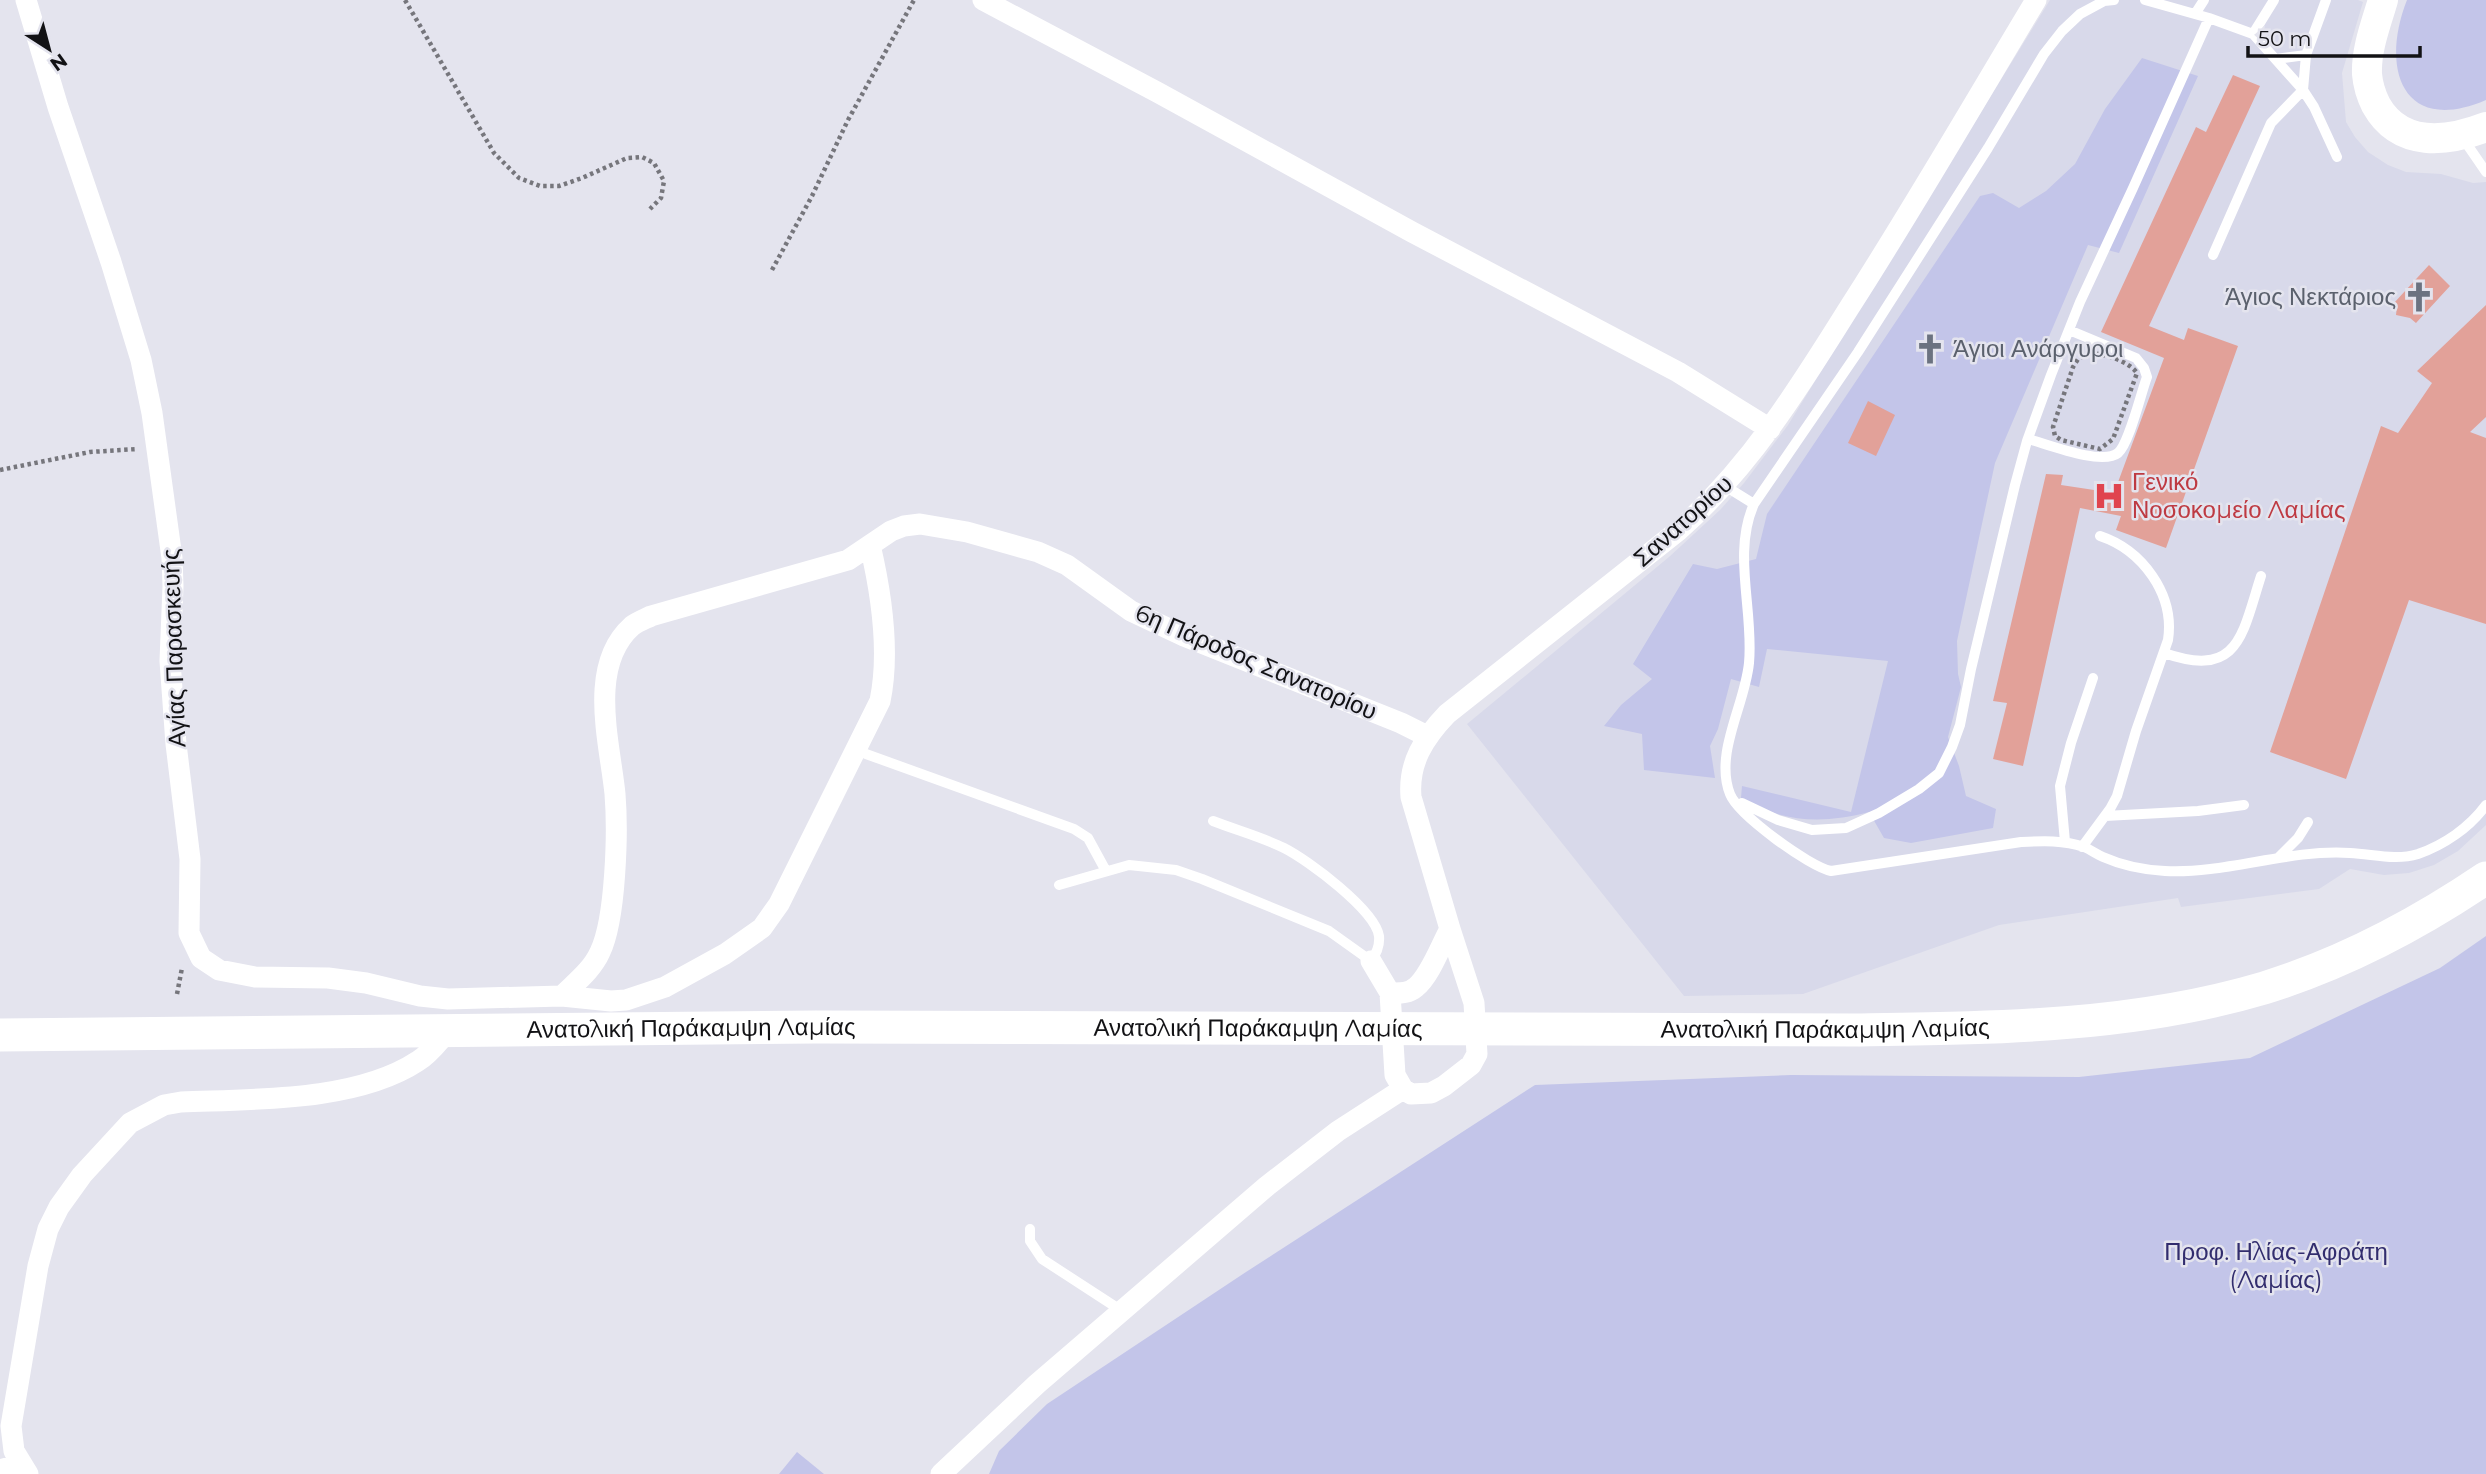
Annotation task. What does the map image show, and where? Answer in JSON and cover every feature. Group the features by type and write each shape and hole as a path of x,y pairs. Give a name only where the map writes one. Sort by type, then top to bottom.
{"main road":[{"path":"2383,0 2367,65 2369,87 2378,108 2391,124 2410,136 2445,139 2474,132"},
{"name":"Ανατολική Παράκαμψη Λαμίας","path":"0,1035 802,1027 1927,1029 2088,1021 2141,1014 2264,988 2395,933 2486,878"}],"street":[{"name":"Αγίας Παρασκευής","path":"26,0 141,360 160,454 173,572 172,685 190,859 189,933 201,958 219,970 255,977 328,978 420,996 470,1000 556,996 611,1001 654,992 725,954 762,928 769,919 797,869 880,701 884,674 882,618 870,545"},
{"path":"983,0 1678,372 1770,429"},
{"name":"Σανατορίου","path":"1403,1088 1411,1094 1431,1093 1461,1074 1471,1065 1477,1054 1474,1003 1411,797 1413,766 1427,736 1458,706 1679,530 1725,486 1770,429 1886,251 2036,0"},
{"name":"6η Πάροδος Σανατορίου","path":"556,996 587,972 596,961 605,939 614,881 616,819 604,691 622,637 633,625 651,616 848,560 897,528 920,524 967,532 1038,551 1067,565 1131,611 1184,636 1401,723 1427,736"},
{"path":"1390,992 1404,993 1416,987 1450,929"},
{"path":"941,1474 1000,1418 1267,1186 1338,1131 1403,1088 1395,1075 1390,992 1371,961"},
{"path":"552,1030 556,996"},
{"path":"0,1470 24,1469 14,1451 11,1426 42,1245 59,1207 82,1175 130,1123 164,1105 181,1102 299,1096 381,1079 421,1060 449,1031"}],"lane":[{"path":"2114,0 2104,1 2080,14 2044,54 1988,148 1858,352 1747,519 1744,534 1750,622 1749,666 1727,757 1727,781 1731,795 1764,829 1821,869 1831,871 2021,842 2065,842 2103,858 2165,871 2208,869 2312,852 2352,853 2383,858 2414,855 2435,848 2456,835 2486,805"},
{"path":"2145,0 2253,34 2303,90 2314,107 2337,157"},
{"path":"2195,14 2204,0"},
{"path":"2253,34 2274,0"},
{"path":"2213,255 2271,123 2303,90 2306,55 2326,0"},
{"path":"1731,795 1753,810 1812,830 1846,828 1880,813 1939,773 1960,725 1973,659 2028,439 2069,330 2208,18"},
{"path":"2276,59 2306,55"},
{"path":"2474,132 2486,172"},
{"path":"2028,439 2103,459 2118,453 2125,443 2147,377 2144,368 2136,358 2069,330"},
{"path":"1725,486 1754,505"},
{"path":"2082,847 2105,816 2121,785 2170,628 2169,614 2156,583 2145,566 2125,547 2100,536"},
{"path":"2164,653 2199,662 2218,658 2230,651 2241,637 2261,576"},
{"path":"2065,842 2060,786 2092,678"},
{"path":"866,754 1074,829 1088,838 1106,871"},
{"path":"2105,816 2177,813 2244,805"},
{"path":"1059,885 1129,865 1176,870 1329,931 1371,961 1378,950 1379,936 1373,922 1359,905 1299,857 1274,844 1213,821"},
{"path":"2279,857 2298,838 2308,822"},
{"path":"1030,1229 1030,1241 1042,1259 1122,1311"}],"path":[{"path":"405,0 494,153 519,178 540,186 559,186 627,158 642,157 654,163 664,181 661,198 650,209"},
{"path":"772,270 812,197 848,120 914,0"},
{"path":"2095,353 2128,364 2137,373 2113,439 2109,443 2095,449 2057,438 2053,427 2078,359 2095,353"},
{"path":"0,470 116,449 140,449 160,454"}],"shaded area":[{"name":"Γενικό Νοσοκομείο Λαμίας","path":"2050,0 2363,2 2342,73 2346,122 2355,137 2368,152 2388,165 2406,172 2441,174 2473,183 2486,182 2486,825 2458,851 2434,865 2409,873 2384,875 2350,869 2319,889 2181,907 2178,898 1999,925 1803,994 1684,996 1467,724 1669,557 1720,510 1744,483 1788,425"}],"green space":[{"path":"2407,0 2486,0 2486,100 2457,109 2434,109 2417,102 2405,89 2398,71 2396,49 2399,25"},
{"path":"2142,58 2198,76 2119,253 2088,245 1995,463 1957,641 1961,687 1948,737 1966,796 1996,809 1993,828 1911,843 1884,838 1869,812 1836,818 1803,819 1772,812 1741,798 1742,786 1851,812 1888,661 1767,649 1759,687 1731,679 1718,729 1710,746 1715,778 1644,770 1642,734 1604,726 1621,705 1652,679 1633,664 1693,564 1717,569 1756,559 1767,514 1980,196 1993,193 2019,208 2046,191 2075,164 2105,109"},
{"name":"Προφ. Ηλίας-Αφράτη (Λαμίας)","path":"2486,936 2486,1474 989,1474 999,1451 1047,1404 1535,1085 1791,1075 2079,1077 2250,1058 2440,968"},
{"path":"797,1452 824,1474 779,1474"}],"building":[{"path":"2233,75 2260,86 2149,326 2184,340 2188,328 2238,346 2166,548 2116,530 2121,516 2080,508 2023,766 1993,759 2007,703 1993,701 2046,474 2063,475 2061,485 2114,493 2164,358 2101,332 2196,127 2206,132"},
{"name":"Άγιος Νεκτάριος","path":"2429,265 2450,286 2416,323 2410,318 2396,315 2397,306 2394,303"},
{"path":"2486,305 2486,417 2470,432 2486,438 2486,624 2409,600 2346,779 2270,752 2381,426 2398,433 2432,383 2417,371"},
{"path":"1868,401 1895,415 1876,456 1848,443"}],"place":[{"name":"Άγιος Νεκτάριος","path":"2419,297"},
{"name":"Άγιοι Ανάργυροι","path":"1930,349"},
{"name":"Γενικό Νοσοκομείο Λαμίας","path":"2109,496"}]}
